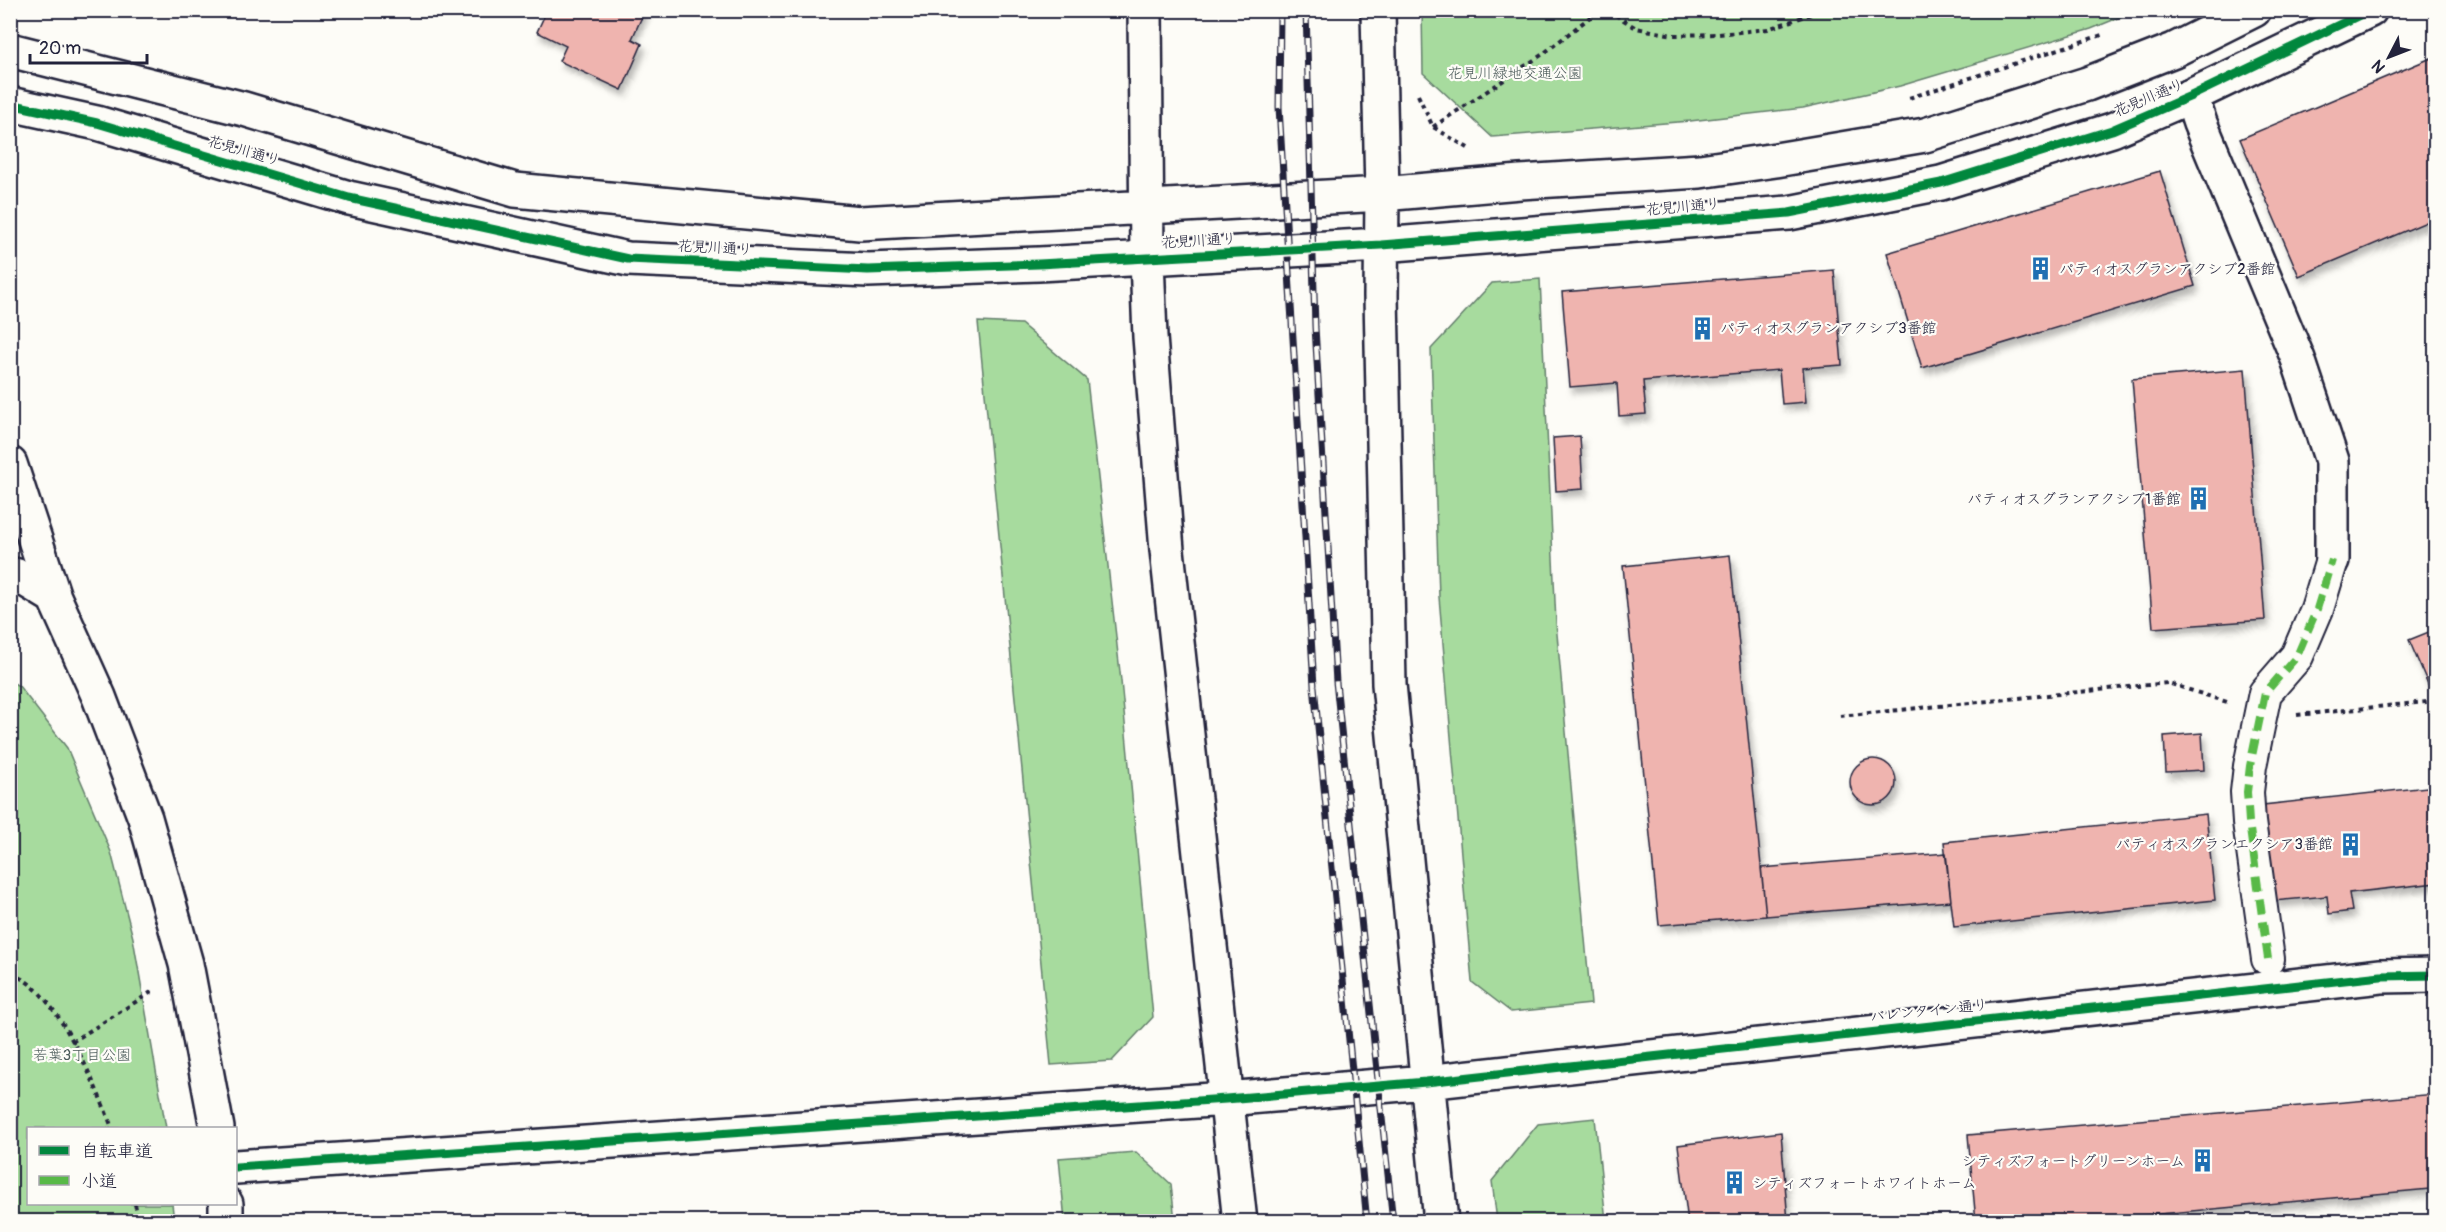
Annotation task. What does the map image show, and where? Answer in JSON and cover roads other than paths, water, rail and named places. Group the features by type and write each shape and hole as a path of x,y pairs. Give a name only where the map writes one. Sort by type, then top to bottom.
{"street":[{"path":"1145,10 1147,259 1150,337 1167,550 1240,1221"},
{"path":"1378,10 1389,684 1441,1221"},
{"path":"10,50 244,109 514,190 860,223 1147,205 1382,194 1509,183 1700,171 1925,135 2087,84 2174,50 2254,10"},
{"name":"花見川通り","path":"10,104 97,123 349,198 628,259 868,270 1147,259 1381,245 1789,213 1941,183 2112,130 2192,96 2370,10"},
{"path":"2192,96 2200,123 2298,359 2331,461 2332,560 2317,609 2297,656 2265,693 2247,792 2268,959"},
{"path":"10,464 54,597 99,697 145,818 186,964 217,1127"},
{"path":"10,574 21,577 54,597"},
{"name":"バレンタイン通り","path":"237,1167 1226,1099 1426,1082 2369,977 2436,975"},
{"path":"226,1205 226,1221"}],"railway":[{"path":"1280,10 1279,107 1314,686 1367,1222"},
{"path":"1306,10 1315,327 1336,682 1393,1222"}],"place":[{"name":"パティオスグランアクシブ2番館","path":"2041,269"},
{"name":"パティオスグランアクシブ3番館","path":"1702,328"},
{"name":"パティオスグランアクシブ1番館","path":"2199,499"},
{"name":"パティオスグランエクシア3番館","path":"2351,844"},
{"name":"シティズフォートグリーンホーム","path":"2203,1161"},
{"name":"シティズフォートホワイトホーム","path":"1734,1183"}],"park label":[{"name":"花見川緑地交通公園","path":"1515,73"},
{"name":"若葉3丁目公園","path":"82,1055"}]}
